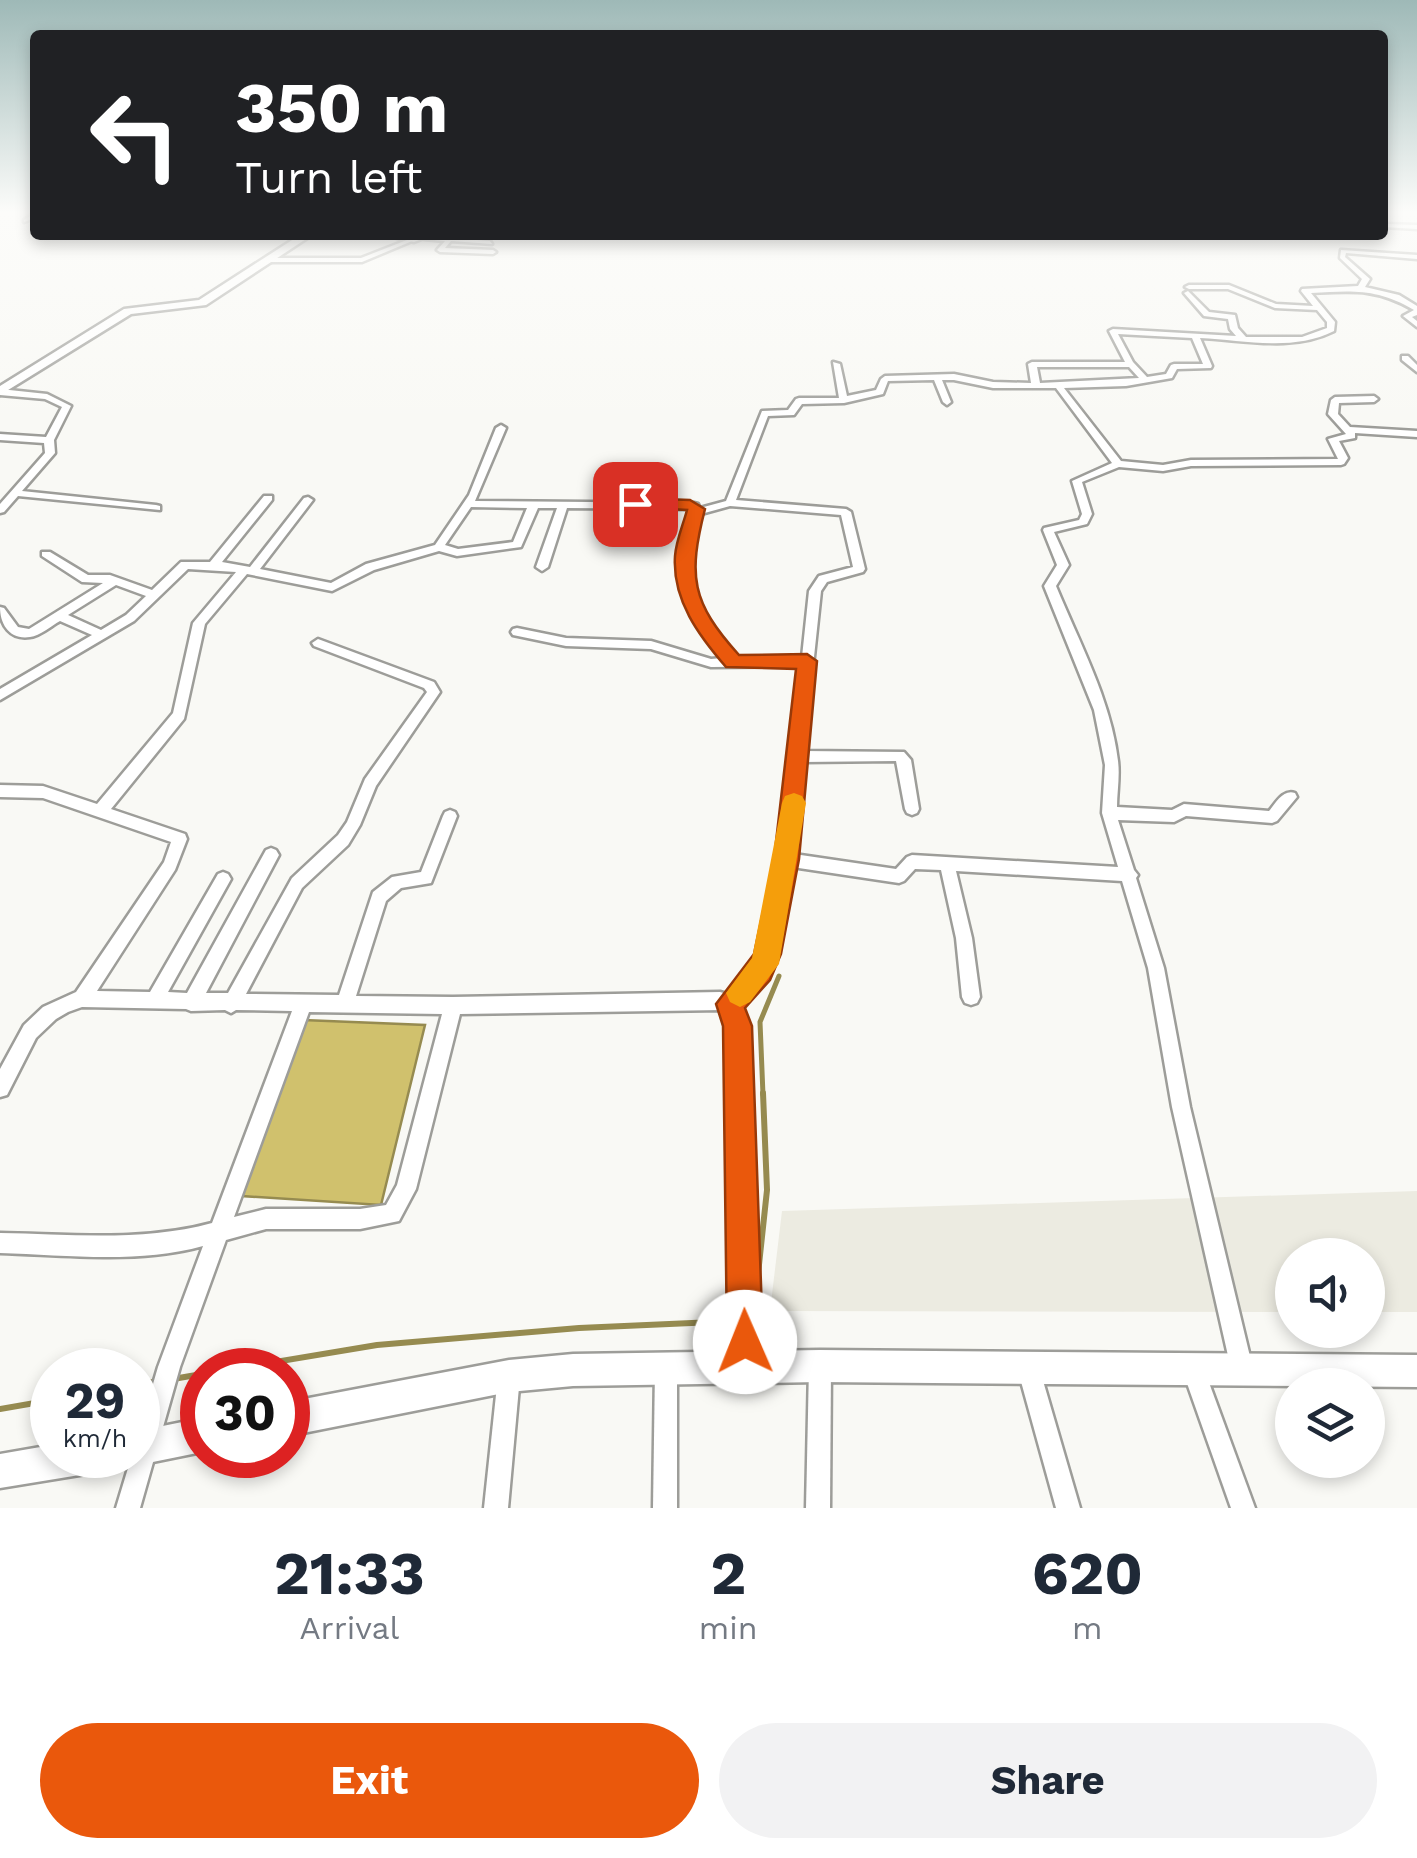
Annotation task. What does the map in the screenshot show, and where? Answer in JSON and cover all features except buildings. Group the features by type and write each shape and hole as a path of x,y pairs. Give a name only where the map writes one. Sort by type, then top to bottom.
{"street":[{"path":"0,392 128,311 202,302 231,284"},
{"path":"1360,288 1362,284"},
{"path":"1243,338 1234,329 1232,317 1207,314 1188,290 1229,287 1275,306 1318,308"},
{"path":"1145,380 1131,365 1114,332 1294,339 1324,334 1332,326 1306,290 1360,288 1396,298 1417,311"},
{"path":"1417,311 1407,316 1417,325"},
{"path":"730,503 763,415 791,413 799,401 844,400 882,391 883,379 968,378 994,385 1036,386 1145,380 1169,376 1174,367 1208,366 1195,336"},
{"path":"1405,358 1417,369"},
{"path":"836,364 844,400"},
{"path":"1036,386 1032,364 1131,365"},
{"path":"937,377 947,402"},
{"path":"1056,384 1118,464"},
{"path":"0,392 64,402 66,412 49,440 50,453 0,510"},
{"path":"1242,1369 1181,1107 1156,968 1109,813 1112,764 1108,740 1101,710 1050,586 1064,565 1048,530 1084,522 1087,514 1077,488 1078,480 1118,464 1164,468 1191,463 1341,462 1344,458 1332,439 1352,436 1333,414 1335,400 1374,399"},
{"path":"439,547 469,504 501,428"},
{"path":"1347,430 1417,434"},
{"path":"0,438 49,440"},
{"path":"17,492 156,508"},
{"path":"214,565 268,498"},
{"path":"102,809 179,716 199,623 308,500"},
{"path":"696,512 730,503 842,510 849,516 860,568 818,584 786,859 765,964 730,1004"},
{"path":"469,504 670,504 690,505 696,512"},
{"path":"0,695 130,618 185,565 214,565 332,586 370,567 439,547 470,552 517,545 534,504"},
{"path":"542,566 564,504"},
{"path":"696,512 685,549 685,568 698,620 729,658"},
{"path":"46,554 86,578 114,581 151,594"},
{"path":"0,612 20,634 31,633 114,581"},
{"path":"60,616 102,635"},
{"path":"517,632 566,642 651,645 698,662 729,658 807,661"},
{"path":"231,1004 289,896 354,825 370,783 434,692 429,685 318,642"},
{"path":"798,757 900,756 904,760 912,809"},
{"path":"0,791 43,792 163,830 181,842 82,998"},
{"path":"1109,813 1174,816 1184,810 1269,817 1290,797"},
{"path":"344,1005 379,897 397,882 426,878 450,816"},
{"path":"191,1003 270,855"},
{"path":"786,859 899,876 910,862 1130,874"},
{"path":"947,864 964,938 971,997"},
{"path":"154,1001 223,879"},
{"path":"0,1088 35,1022 52,1008 82,998 453,1006 701,999 730,1004"},
{"path":"160,1394 304,1004"},
{"path":"730,1004 737,1026 746,1354"},
{"path":"0,1243 118,1246 188,1240 266,1219 360,1219 392,1214 406,1190 453,1006"},
{"path":"310,1415 509,1376 666,1369 746,1354 820,1366 1417,1371"},
{"path":"818,1508 820,1366"},
{"path":"1028,1367 1068,1508"},
{"path":"1193,1368 1243,1508"},
{"path":"665,1508 666,1369"},
{"path":"496,1508 509,1376"},
{"path":"0,1472 30,1467"},
{"path":"128,1508 135,1478"}],"shaded area":[{"path":"303,1020 425,1025 381,1205 242,1196"},
{"path":"1417,1191 1417,1312 1385,1312 1385,1238 1275,1238 1275,1312 770,1311 782,1211"}],"waterway":[{"path":"763,1095 760,1022 779,976"},
{"path":"755,1302 767,1190 763,1093"},
{"path":"310,1356 377,1345 579,1328 737,1321"},
{"path":"173,1379 180,1378"},
{"path":"0,1409 30,1404"}],"slow traffic":[{"path":"740,993 765,964 794,803"}],"route":[{"path":"635,504 690,505 696,509 684,557 694,610 733,662 807,661 797,779 768,954 760,971 730,1004 737,1026 745,1342"}]}
